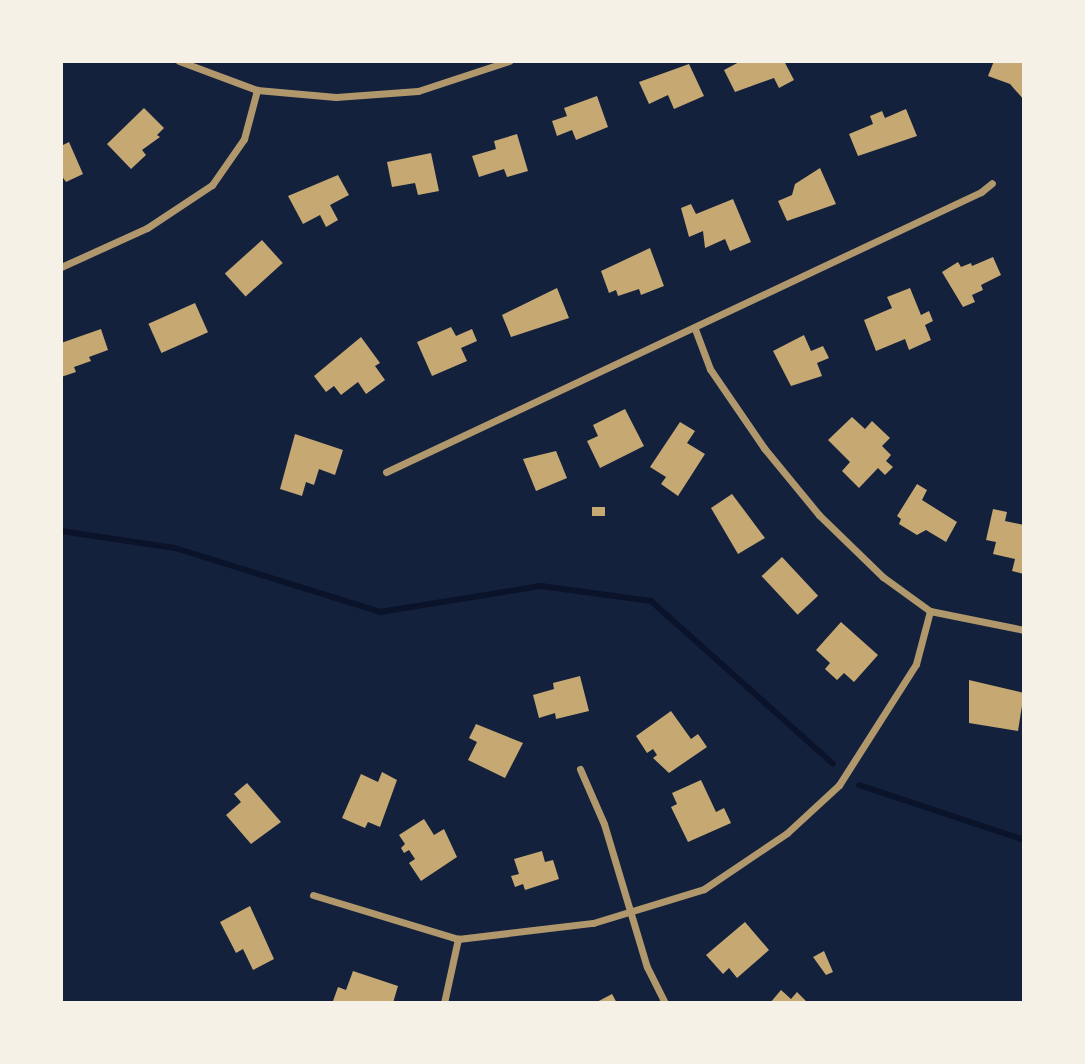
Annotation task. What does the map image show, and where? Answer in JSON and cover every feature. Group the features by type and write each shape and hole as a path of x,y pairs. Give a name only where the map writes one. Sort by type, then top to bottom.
{"street":[{"path":"179,61 257,90 287,96 396,94 469,77 509,61"},
{"path":"61,267 147,229 212,185 244,139 257,90"},
{"path":"386,472 695,329 992,183"},
{"path":"695,329 710,369 819,515 883,577 930,611 1024,630"},
{"path":"313,895 458,939 593,923 704,888 741,867 839,785 916,664 930,611"},
{"path":"580,769 604,824 647,967 664,1003"},
{"path":"444,1003 458,939"}],"building":[{"path":"741,61 784,61 794,80 779,88 774,78 735,92 724,70"},
{"path":"994,61 1024,61 1024,100 1010,84 988,76"},
{"path":"689,64 704,96 674,109 668,95 649,104 639,82"},
{"path":"597,96 608,127 576,140 572,130 557,136 552,121 567,116 564,108"},
{"path":"144,108 164,128 157,135 160,137 142,150 146,155 131,169 107,144"},
{"path":"906,109 917,136 858,156 849,134 873,124 870,116 882,111 885,118"},
{"path":"517,134 528,171 507,177 504,169 479,177 472,156 496,149 494,141"},
{"path":"69,142 83,174 66,182 61,175 61,146"},
{"path":"431,153 439,191 418,195 415,183 392,187 387,162"},
{"path":"820,168 836,204 787,221 778,201 792,195 795,184"},
{"path":"338,175 349,195 330,205 338,220 326,227 320,215 303,224 288,196"},
{"path":"733,199 751,242 730,251 725,239 705,248 703,231 689,237 681,208 691,204 696,214"},
{"path":"262,240 283,263 246,296 225,273"},
{"path":"650,248 664,286 641,295 639,289 618,296 616,290 609,293 601,271"},
{"path":"993,257 1001,275 981,285 983,290 972,295 975,302 963,307 942,272 958,262 961,267 971,263 972,266"},
{"path":"557,288 569,318 511,337 502,315"},
{"path":"910,288 921,315 929,311 933,321 925,325 931,340 909,350 905,339 876,351 864,320 892,308 887,297"},
{"path":"195,303 208,332 161,353 148,324"},
{"path":"451,327 456,336 472,329 477,341 461,348 467,361 432,376 417,342"},
{"path":"101,329 108,350 89,357 91,361 74,367 76,372 61,377 61,343"},
{"path":"804,335 811,351 823,346 829,358 817,363 822,376 791,386 773,351"},
{"path":"361,337 380,363 375,366 385,380 366,394 358,382 341,395 334,386 326,392 314,376"},
{"path":"625,409 644,446 600,468 587,441 598,436 593,425"},
{"path":"852,417 865,429 872,421 890,438 882,446 891,455 886,461 893,467 885,475 878,468 859,488 842,471 850,462 828,440"},
{"path":"680,422 695,431 687,443 705,454 678,496 661,484 666,477 650,467"},
{"path":"295,434 343,450 335,475 319,469 314,485 306,482 302,496 280,489"},
{"path":"556,451 567,478 536,491 523,459"},
{"path":"917,484 927,490 922,500 957,522 946,542 926,530 917,535 899,524 901,519 897,516"},
{"path":"732,494 765,538 738,554 711,508"},
{"path":"592,507 605,507 605,516 592,516"},
{"path":"993,509 1007,512 1005,521 1024,525 1024,574 1012,571 1015,559 993,554 996,542 986,540"},
{"path":"782,557 818,596 798,615 762,576"},
{"path":"841,622 878,655 854,682 844,673 837,680 825,669 830,663 816,650"},
{"path":"580,676 589,711 556,719 555,713 539,718 533,695 554,689 553,683"},
{"path":"969,680 1024,693 1018,731 969,723"},
{"path":"671,711 691,739 698,734 707,747 669,773 653,758 657,755 653,749 647,753 636,736"},
{"path":"476,724 523,743 505,778 468,760 477,742 469,738"},
{"path":"382,772 397,780 380,827 368,822 365,828 342,818 361,774 378,782"},
{"path":"701,780 716,812 724,808 731,823 688,842 671,807 677,804 672,793"},
{"path":"247,783 281,822 251,844 226,815 241,802 234,794"},
{"path":"424,819 434,835 444,829 457,857 421,881 409,863 415,859 409,850 404,853 401,848 405,844 399,835"},
{"path":"542,851 545,862 553,860 559,879 525,890 523,884 515,887 511,876 519,874 514,859"},
{"path":"250,906 274,959 253,970 243,949 236,953 220,922"},
{"path":"745,922 769,950 737,978 729,968 723,974 706,955"},
{"path":"824,951 833,972 826,975 813,957"},
{"path":"353,971 398,986 393,1003 333,1001 338,987 346,990"},
{"path":"781,990 791,999 797,992 808,1003 770,1003"},
{"path":"612,994 617,1003 595,1003"}],"waterway":[{"path":"61,531 175,548 380,612 541,586 651,601 833,764"},
{"path":"859,785 1024,840"}]}
